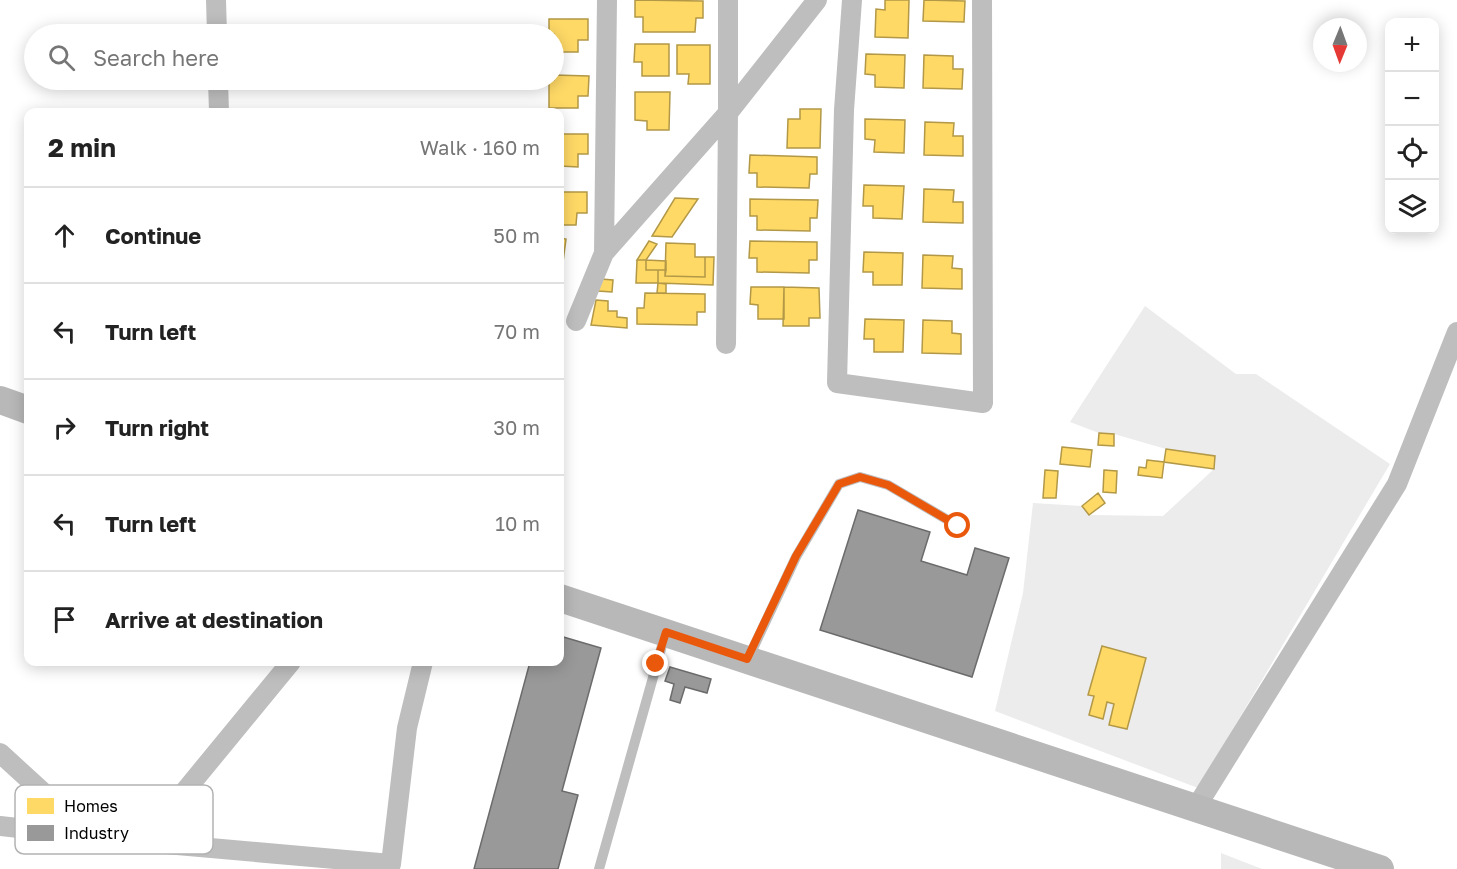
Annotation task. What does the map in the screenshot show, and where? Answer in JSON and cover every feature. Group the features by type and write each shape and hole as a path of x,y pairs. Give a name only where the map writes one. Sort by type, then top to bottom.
{"street":[{"path":"216,0 217,24"},
{"path":"604,253 607,0"},
{"path":"726,344 728,0"},
{"path":"576,321 604,253 728,113 818,0"},
{"path":"852,0 844,110 837,383 983,403 982,0"},
{"path":"218,90 219,108"},
{"path":"1195,809 1397,484 1457,332"},
{"path":"0,400 24,409"},
{"path":"564,599 1380,869"},
{"path":"190,785 288,666"},
{"path":"213,849 390,866 407,728 422,666"},
{"path":"0,753 35,785"},
{"path":"0,826 15,828"}],"lane":[{"path":"747,659 796,556 839,484 860,477 888,485 958,526"},
{"path":"599,869 666,632"}],"shaded area":[{"path":"1145,306 1236,374 1256,374 1390,464 1198,788 995,711 1023,593 1033,503 1082,506 1089,515 1163,516 1214,469 1215,456 1166,449 1114,434 1099,433 1070,422"},
{"path":"1221,853 1262,869 1221,869"}],"building: Homes":[{"path":"635,0 703,1 703,18 696,18 695,32 643,32 643,17 635,17"},
{"path":"885,0 909,0 908,38 875,37 876,9 885,10"},
{"path":"924,0 965,1 964,22 923,21"},
{"path":"549,19 588,19 588,40 578,40 578,52 564,52 564,24 549,24"},
{"path":"635,44 669,44 669,76 642,76 642,62 634,62"},
{"path":"677,45 710,45 710,84 688,84 689,74 677,74"},
{"path":"866,54 905,55 904,88 875,87 875,75 865,74"},
{"path":"924,55 953,56 953,69 963,69 962,89 923,88"},
{"path":"564,75 589,76 588,96 578,96 578,108 549,108 549,90 564,90"},
{"path":"635,92 670,92 669,130 647,130 647,121 635,120"},
{"path":"800,109 821,109 820,148 787,148 788,119 800,119"},
{"path":"865,119 905,120 904,153 874,152 875,140 865,139"},
{"path":"925,122 954,123 953,136 963,136 963,156 924,155"},
{"path":"564,134 588,134 588,154 578,154 578,167 564,166"},
{"path":"750,155 817,157 817,174 810,174 809,188 757,187 757,173 749,173"},
{"path":"864,185 904,186 902,219 873,218 873,206 863,206"},
{"path":"924,189 954,190 953,202 963,202 963,223 923,222"},
{"path":"564,192 587,192 587,213 577,213 576,225 564,225"},
{"path":"675,198 698,199 672,237 652,236"},
{"path":"750,199 818,200 817,218 810,218 810,231 757,230 757,216 750,216"},
{"path":"649,241 657,244 646,260 637,260"},
{"path":"750,241 817,242 817,260 809,260 809,273 757,272 757,258 749,258"},
{"path":"666,243 695,244 695,257 705,257 705,277 665,276"},
{"path":"864,252 903,253 902,285 873,285 873,272 863,272"},
{"path":"923,255 953,256 952,268 962,269 962,289 922,288"},
{"path":"705,257 714,257 713,285 658,283 658,270 666,270 665,276 705,277"},
{"path":"637,260 646,260 646,270 658,270 658,283 636,283"},
{"path":"646,260 666,261 666,270 646,270"},
{"path":"601,279 613,280 612,292 598,291"},
{"path":"658,283 666,284 666,293 657,293"},
{"path":"751,287 784,287 784,319 758,319 758,305 750,304"},
{"path":"784,287 819,288 820,318 809,318 809,326 783,326"},
{"path":"645,293 705,294 705,312 697,312 697,325 637,324 637,308 644,308"},
{"path":"596,300 608,301 608,311 617,311 617,317 627,318 627,328 591,325"},
{"path":"865,319 904,320 903,352 874,352 874,339 864,339"},
{"path":"923,320 952,321 952,333 961,334 961,354 922,353"},
{"path":"1099,433 1114,434 1114,446 1098,445"},
{"path":"1062,447 1092,450 1090,467 1060,464"},
{"path":"1166,449 1215,456 1214,469 1164,462"},
{"path":"1147,460 1164,462 1162,478 1138,475 1139,467 1146,468"},
{"path":"1045,470 1058,471 1056,498 1043,498"},
{"path":"1104,470 1117,471 1116,493 1103,492"},
{"path":"1098,493 1105,503 1089,515 1082,506"},
{"path":"1102,646 1146,658 1127,729 1109,725 1114,704 1107,702 1103,719 1089,715 1094,696 1088,695"}],"building: Industry":[{"path":"858,510 930,532 921,561 967,575 975,548 1009,558 972,677 820,630"},
{"path":"564,637 601,648 562,791 578,795 558,869 474,869 529,666 564,666"},
{"path":"670,667 711,679 707,693 685,687 680,703 670,700 674,684 665,681"}],"route":[{"path":"656,664 666,632 747,659 796,556 839,484 860,477 888,485 958,526"}]}
